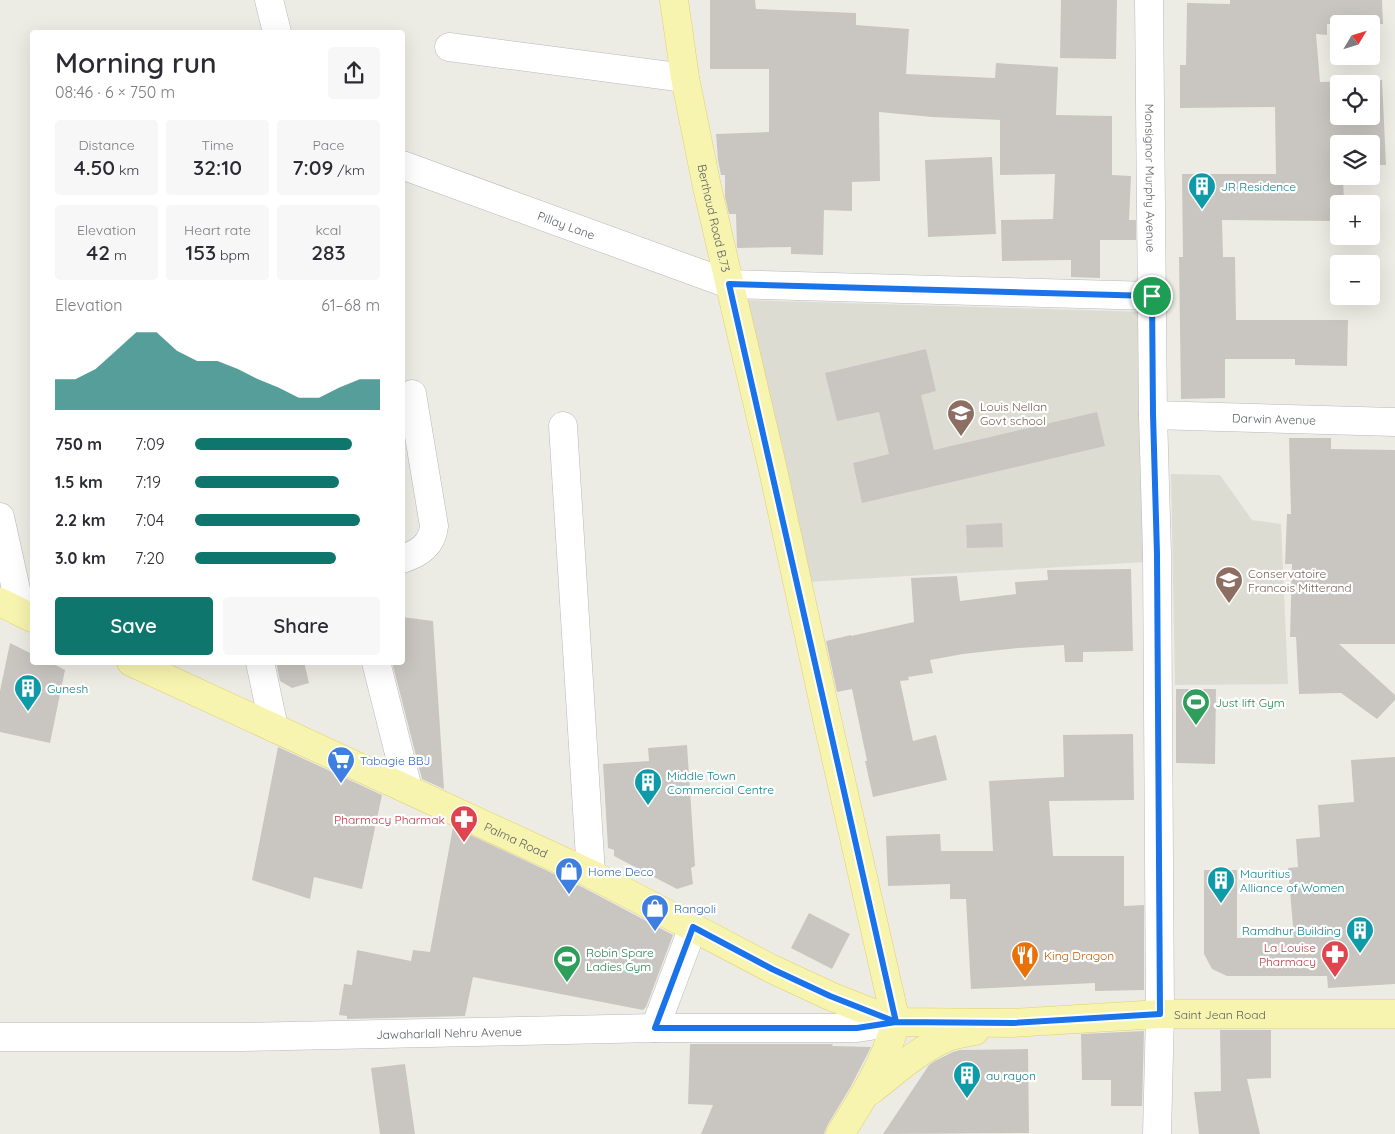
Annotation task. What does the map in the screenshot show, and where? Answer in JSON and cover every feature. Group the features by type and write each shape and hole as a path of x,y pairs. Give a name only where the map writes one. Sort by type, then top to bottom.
{"main road":[{"name":"Berthaud Road B.73","path":"674,0 685,78 707,187 773,470 896,1022"},
{"name":"Palma Road","path":"138,665 591,874 772,969 830,996 896,1022"},
{"name":"Saint Jean Road","path":"896,1022 1013,1023 1160,1014 1395,1014"},
{"path":"840,1134 864,1096 886,1053 896,1022"},
{"path":"864,1096 909,1061 948,1037 1013,1023"}],"street":[{"path":"268,0 276,30"},
{"name":"Monsignor Murphy Avenue","path":"1149,0 1153,414 1157,554 1160,1014 1157,1134"},
{"path":"449,48 685,78"},
{"name":"Pillay Lane","path":"405,166 729,284 1152,296"},
{"path":"405,558 419,552 428,544 433,537 434,526 412,394"},
{"name":"Darwin Avenue","path":"1153,414 1395,422"},
{"path":"563,426 591,874"},
{"path":"0,517 18,610"},
{"path":"261,665 274,728"},
{"path":"377,665 408,789"},
{"path":"655,1028 693,927"},
{"name":"Jawaharlall Nehru Avenue","path":"0,1037 251,1036 655,1028 857,1028 896,1022"}],"shaded area":[{"name":"Louis Nellan Govt school","path":"747,300 1147,312 1146,562 807,582"},
{"name":"Conservatoire Francois Mitterand","path":"1171,474 1220,475 1252,520 1281,524 1288,684 1175,685"}],"building":[{"path":"710,0 755,0 756,9 856,13 856,25 909,29 906,74 995,78 996,63 1058,67 1056,115 1112,116 1112,175 1131,176 1129,220 1136,220 1136,240 1100,240 1100,278 1071,277 1071,260 1002,261 1001,220 1053,219 1055,174 1000,175 1000,120 879,112 880,181 852,182 852,211 824,210 823,255 791,254 791,247 737,248 736,214 729,214 725,197 725,175 721,175 716,134 769,132 769,69 710,69"},
{"path":"1061,0 1117,0 1116,59 1060,58"},
{"path":"1230,0 1382,0 1383,24 1380,24 1380,15 1330,15 1330,24 1327,24 1327,35 1316,34 1320,82 1330,82 1330,125 1380,125 1380,80 1382,80 1386,165 1380,165 1380,135 1330,135 1330,185 1343,185 1344,195 1330,195 1330,221 1222,220 1223,257 1235,257 1236,320 1348,320 1347,366 1295,365 1295,359 1225,359 1225,398 1181,399 1179,257 1183,257 1182,174 1276,174 1275,107 1180,108 1180,65 1186,65 1187,3 1230,4"},
{"path":"992,157 996,234 928,237 925,160"},
{"name":"Louis Nellan Govt school","path":"926,349 936,391 921,395 934,450 1097,412 1105,446 862,503 853,463 889,454 879,412 837,421 825,373"},
{"path":"1289,438 1331,438 1331,449 1395,450 1395,644 1339,644 1395,695 1395,700 1377,719 1341,693 1299,694 1296,637 1290,637 1292,564 1285,564 1287,514 1291,514"},
{"path":"1002,523 1003,547 967,548 966,525"},
{"path":"1131,569 1133,651 1083,652 1083,662 1065,662 1064,645 963,654 930,660 933,673 908,677 909,680 900,681 913,741 936,735 947,780 873,797 852,689 837,692 826,641 914,622 911,578 957,576 960,601 1016,594 1015,582 1048,580 1047,570"},
{"path":"405,617 433,621 444,789 422,779 393,665 405,665"},
{"name":"Gunesh","path":"10,643 30,653 30,665 56,665 65,670 50,743 0,732 0,691"},
{"path":"277,665 305,665 309,683 292,688 280,681"},
{"name":"Just lift Gym","path":"1176,689 1216,689 1215,764 1176,763"},
{"path":"1133,734 1134,800 1049,801 1053,856 1124,856 1124,906 1144,905 1144,990 1095,991 1095,983 971,989 966,899 950,899 950,884 888,886 886,836 940,834 941,851 993,851 989,781 1064,777 1063,735"},
{"name":"Middle Town Commercial Centre","path":"687,745 695,866 691,868 693,884 677,889 614,856 614,850 608,848 603,764 649,761 648,748"},
{"path":"278,747 382,795 362,889 314,877 310,899 252,880"},
{"path":"1395,757 1395,984 1328,988 1327,976 1227,976 1212,969 1204,954 1204,870 1237,870 1237,938 1294,938 1288,868 1298,867 1296,839 1320,837 1318,805 1354,802 1351,760"},
{"path":"453,827 584,888 673,935 646,1007 643,1010 473,977 465,1016 347,1019 347,1016 339,1015 344,984 352,985 357,950 411,961 413,950 430,952"},
{"path":"809,913 850,934 832,969 791,948"},
{"path":"1220,1030 1271,1030 1271,1078 1247,1079 1260,1134 1199,1134 1194,1092 1221,1091"},
{"path":"1144,1031 1142,1106 1111,1106 1111,1080 1082,1080 1081,1034"},
{"path":"690,1044 833,1044 832,1046 871,1047 824,1134 701,1134 713,1105 688,1104"},
{"name":"au rayon","path":"1028,1049 1029,1133 883,1134 929,1065 935,1061 960,1050"},
{"path":"405,1064 415,1134 380,1134 371,1068"}],"place":[{"name":"JR Residence","path":"1202,210"},
{"name":"Louis Nellan Govt school","path":"961,437"},
{"name":"Conservatoire Francois Mitterand","path":"1229,604"},
{"name":"Gunesh","path":"28,712"},
{"name":"Just lift Gym","path":"1196,726"},
{"name":"Tabagie BBJ","path":"341,784"},
{"name":"Middle Town Commercial Centre","path":"648,806"},
{"name":"Pharmacy Pharmak","path":"464,843"},
{"name":"Home Deco","path":"569,895"},
{"name":"Mauritius Alliance of Women","path":"1221,904"},
{"name":"Rangoli","path":"655,932"},
{"name":"Ramdhur Building","path":"1360,954"},
{"name":"La Louise Pharmacy","path":"1335,978"},
{"name":"King Dragon","path":"1025,979"},
{"name":"Robin Spare Ladies Gym","path":"567,983"},
{"name":"au rayon","path":"967,1099"}],"route":[{"path":"1152,296 729,284 773,470 896,1022 830,996 772,969 693,927 655,1028 857,1028 896,1022 1013,1023 1160,1014 1157,554 1152,296"}]}
